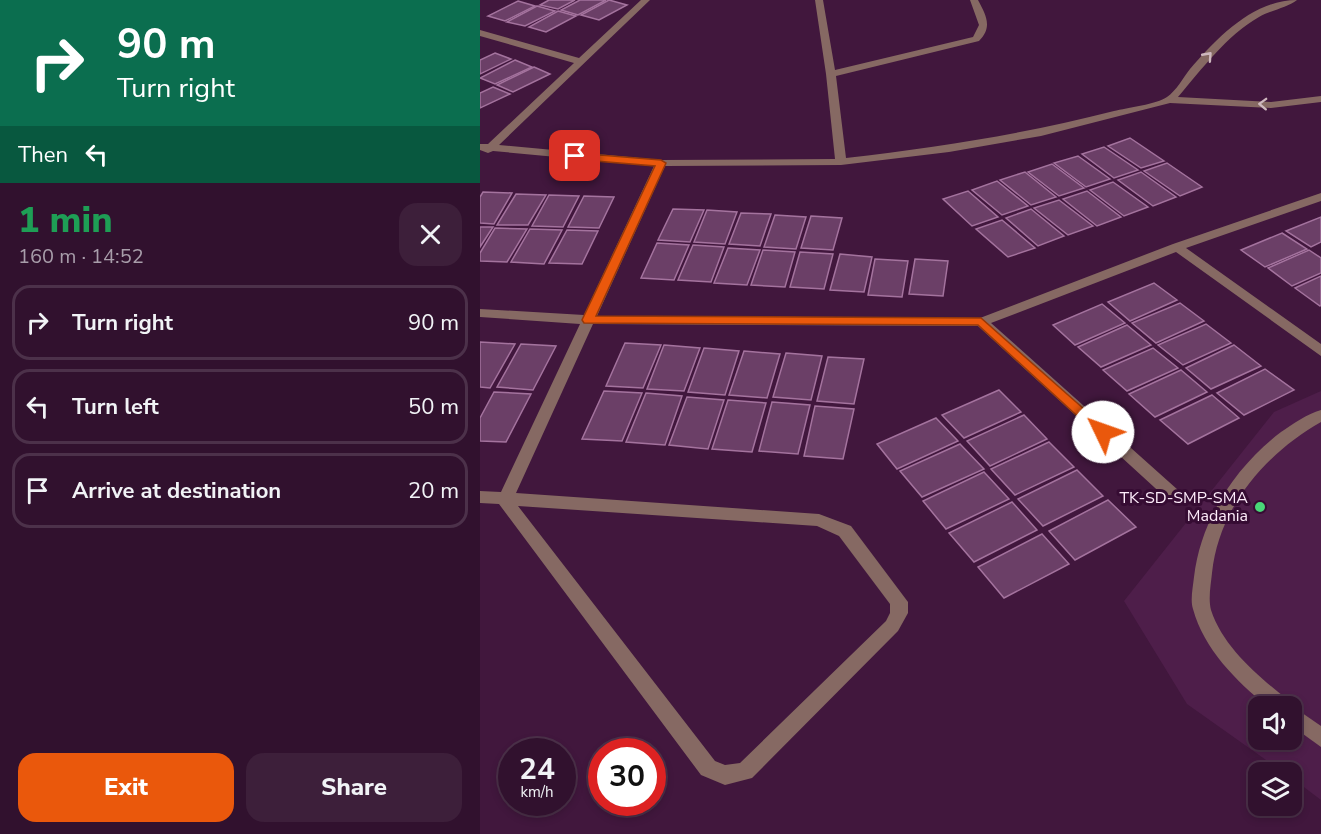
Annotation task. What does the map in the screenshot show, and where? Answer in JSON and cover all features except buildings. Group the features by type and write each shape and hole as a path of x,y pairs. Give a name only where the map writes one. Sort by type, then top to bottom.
{"street":[{"path":"484,149 644,0"},
{"path":"819,0 831,74 841,162"},
{"path":"831,74 976,39 985,30 985,23 974,0"},
{"path":"1170,100 1239,24 1268,6 1293,0"},
{"path":"480,33 579,61"},
{"path":"484,149 661,163 841,162 949,149 1041,133 1170,100 1271,105 1321,99"},
{"path":"505,500 661,163"},
{"path":"480,313 588,320 981,322 1177,247 1321,197"},
{"path":"1177,247 1321,351"},
{"path":"981,322 1172,494"},
{"path":"1268,696 1222,649 1202,607 1202,566 1213,530 1235,490 1264,454 1310,420 1321,415"},
{"path":"480,497 819,520 845,531 898,602 899,613 892,626 745,771 725,775 708,768 505,500"},
{"path":"1302,723 1321,738"}],"shaded area":[{"name":"TK-SD-SMP-SMA Madania","path":"1321,391 1321,800 1302,786 1302,762 1269,762 1252,750 1302,750 1302,696 1248,696 1248,747 1187,704 1124,601 1274,412"}],"place":[{"name":"TK-SD-SMP-SMA Madania","path":"1260,507"}],"route":[{"path":"575,156 661,163 588,320 981,322 1103,432"}]}
